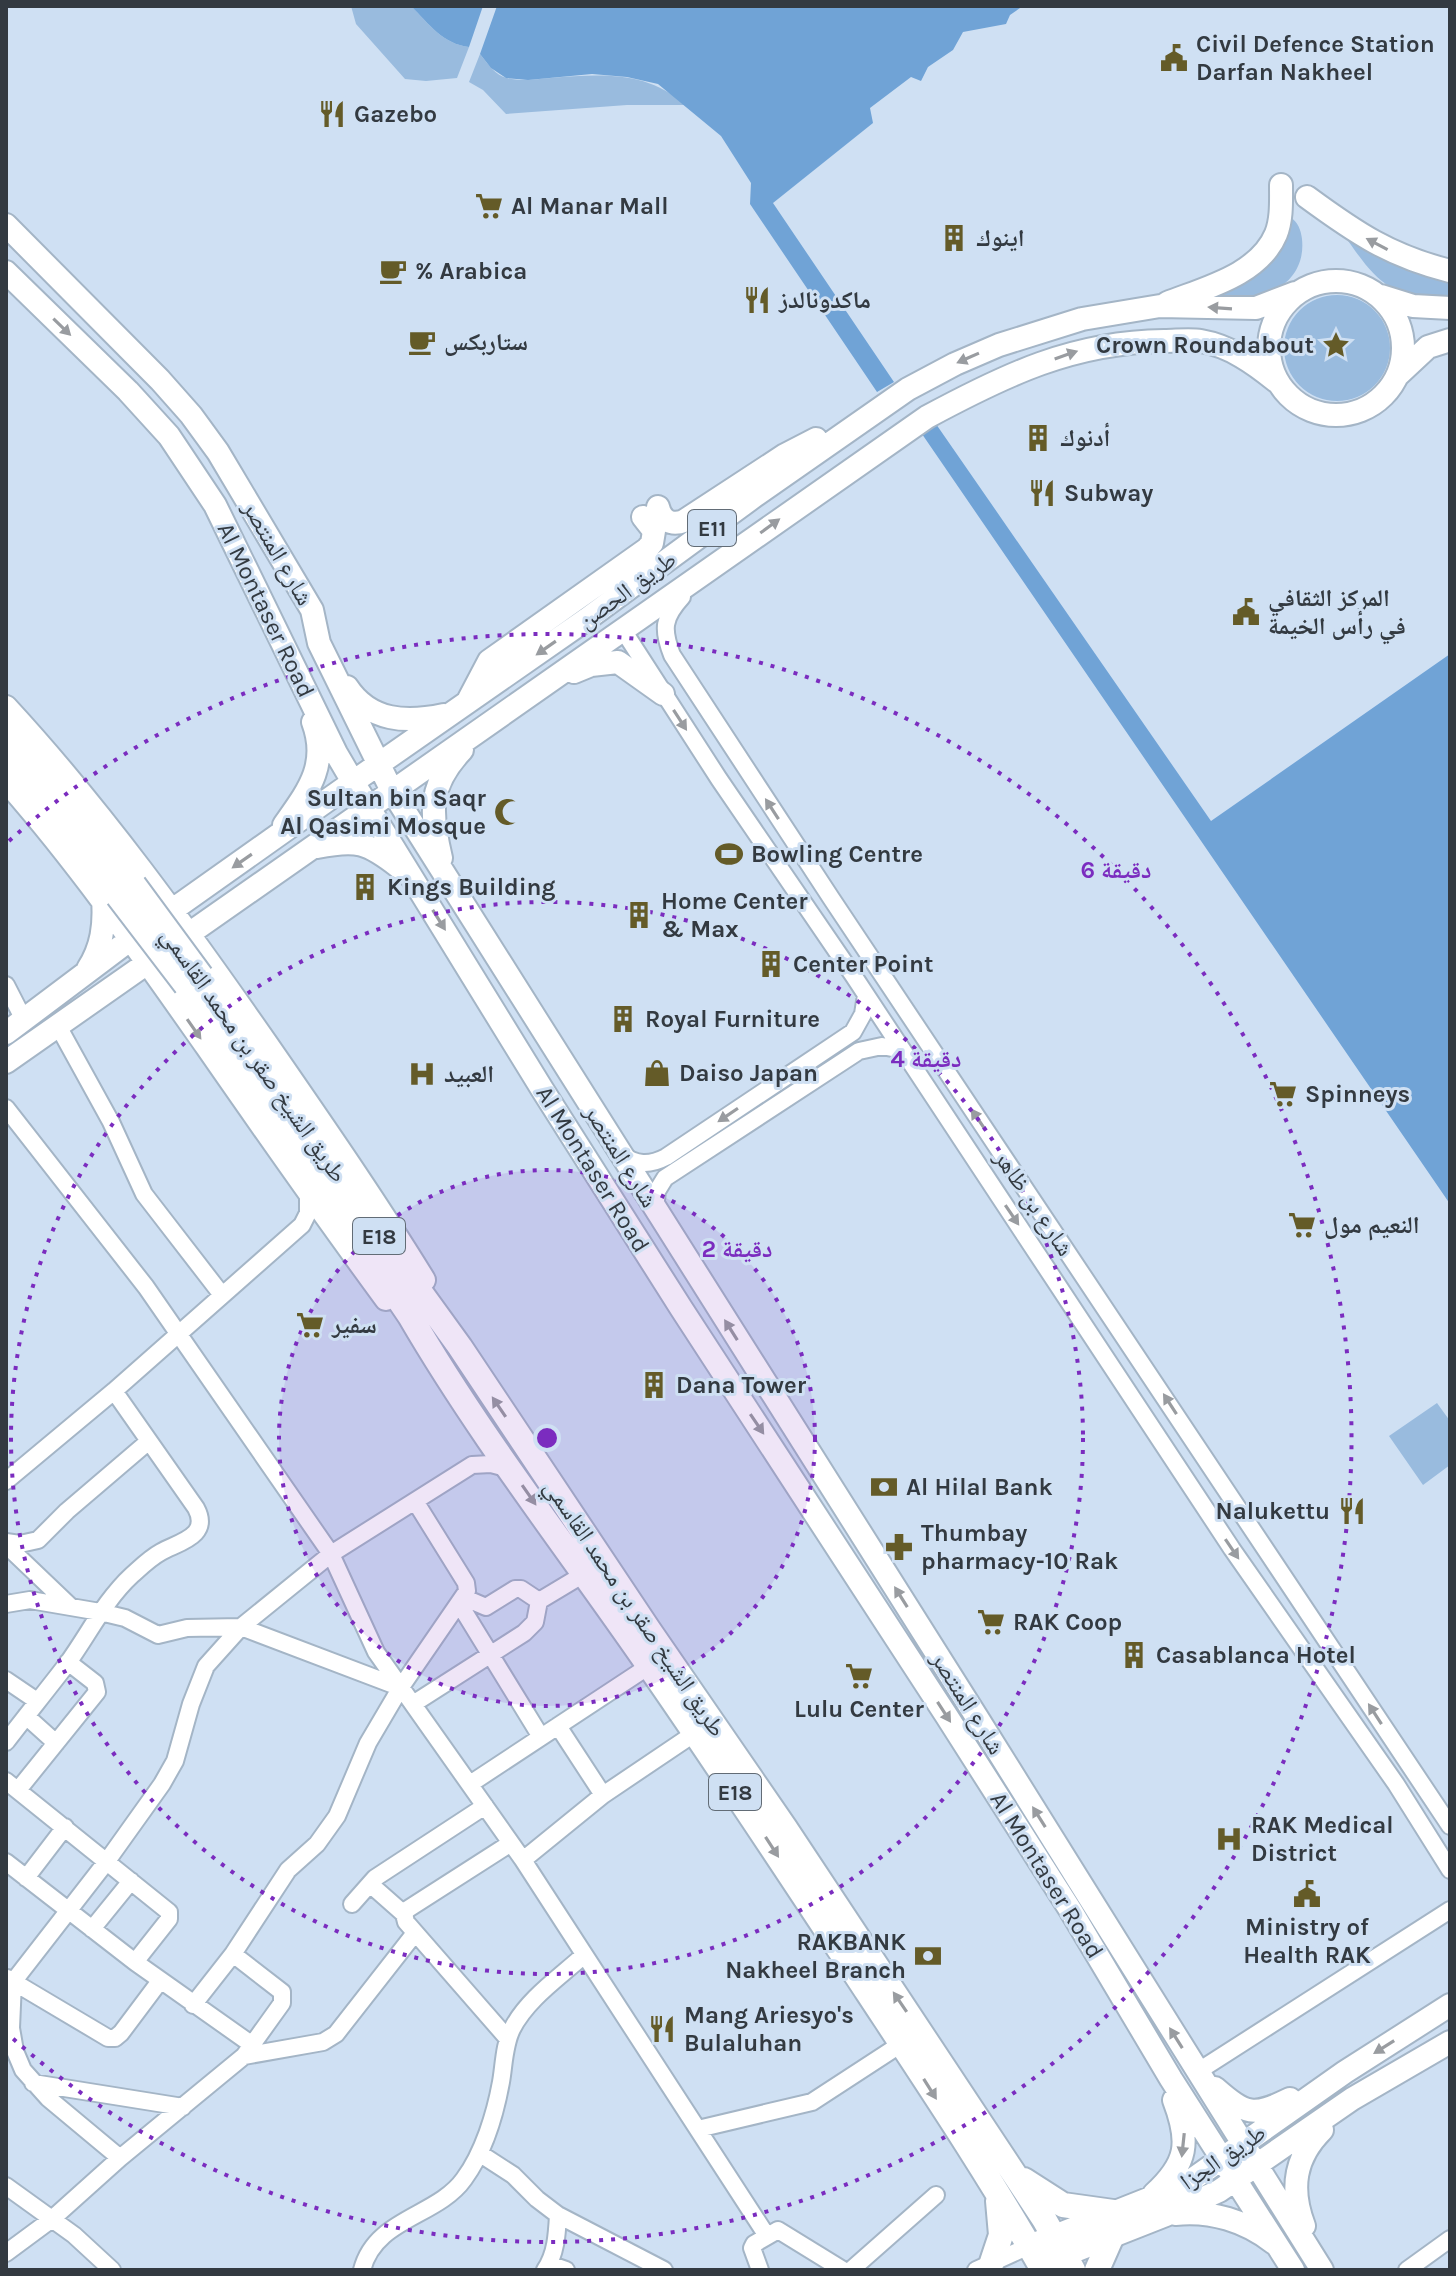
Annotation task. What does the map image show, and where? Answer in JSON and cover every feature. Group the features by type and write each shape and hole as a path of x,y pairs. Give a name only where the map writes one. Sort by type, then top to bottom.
{"highway":[{"name":"طريق الشيخ صقر بن محمد القاسمي","path":"6,730 76,810 125,888 460,1347 785,1828 1013,2172 1063,2253"},
{"name":"طريق الشيخ صقر بن محمد القاسمي","path":"6,760 125,888"},
{"name":"طريق الشيخ صقر بن محمد القاسمي","path":"192,981 437,1362 695,1733 901,2044 997,2195 1035,2263"},
{"path":"1013,2172 1063,2205 1113,2224 1097,2270"},
{"path":"984,2266 1000,2241 1002,2225 997,2195"}],"main road":[{"path":"1160,306 1251,266 1268,250 1277,232 1281,185"},
{"path":"1307,197 1379,247 1417,263 1450,271"},
{"name":"شارع المنتصر","path":"6,225 58,274 191,415 239,484 312,610 319,643 392,791 1321,2267"},
{"name":"Al Montaser Road","path":"6,272 128,391 169,436 215,505 353,782 542,1089 1071,1911 1171,2079 1223,2159"},
{"path":"1397,376 1403,355 1402,333 1394,313 1370,288 1336,280 1320,282 1295,293 1274,318 1268,339 1269,361 1276,381 1290,398 1308,410 1330,415 1352,413 1375,404 1397,376 1428,347 1450,340"},
{"name":"طريق الحصن","path":"13,1013 86,973 908,389 999,345 1082,319 1160,306 1256,308 1295,293"},
{"path":"1380,296 1413,306 1450,308"},
{"name":"طريق الحصن","path":"6,1062 927,417 983,387 1078,350 1135,342 1200,341 1228,349 1254,363 1276,381"},
{"path":"128,391 179,426 191,415"},
{"path":"319,643 353,696 376,713 411,720 459,709 489,661 647,549 652,543 654,531 650,512 678,523 799,447 854,426"},
{"path":"623,630 619,623 622,606 715,540 756,495"},
{"path":"276,837 311,786 317,768 318,737 291,661"},
{"path":"543,686 591,665 618,662 663,694"},
{"path":"6,707 125,888 131,940 146,962 192,981"},
{"path":"447,878 433,826 435,792 454,759 483,727"},
{"path":"6,781 48,829 125,888 171,911 187,933 192,981 308,1193 396,1314 437,1362"},
{"path":"308,849 342,842 361,842 412,876"},
{"path":"125,888 157,882 187,888 213,882"},
{"path":"86,973 94,959 103,929 125,888"},
{"path":"192,981 219,911"},
{"path":"105,991 129,985 153,989 192,981"},
{"name":"طريق الجزا","path":"1035,2263 1063,2253 1148,2200 1186,2184 1345,2072 1450,2005"},
{"path":"1448,2043 1437,2040 1433,2033 1450,2015"},
{"name":"طريق الجزا","path":"1113,2224 1166,2215 1219,2191 1352,2099 1448,2043"},
{"path":"1197,2072 1231,2102 1256,2113 1345,2072"},
{"path":"1148,2200 1174,2174 1184,2150 1184,2130 1171,2079"},
{"path":"1298,2137 1293,2129 1294,2123 1311,2108 1310,2097"},
{"path":"1321,2267 1296,2201 1296,2173 1312,2140 1352,2099"},
{"path":"1223,2159 1293,2270"},
{"path":"1166,2215 1198,2213 1229,2219 1255,2230 1279,2246"}],"street":[{"name":"شارع بن ظاهر","path":"700,576 668,612 665,637 672,655 1450,1826"},
{"name":"شارع بن ظاهر","path":"623,630 1275,1614 1343,1707 1450,1870"},
{"path":"785,876 783,860 793,855 831,898"},
{"path":"6,985 13,1013"},
{"path":"617,1152 634,1163 647,1164 666,1157 853,1032 863,1014 866,995"},
{"path":"57,1024 111,1122 144,1194 222,1295"},
{"path":"853,1032 863,1040 859,1051"},
{"path":"655,1210 657,1191 665,1178 859,1051 882,1046 902,1050"},
{"path":"6,1108 146,1287 331,1554 376,1652 523,1860 767,2236"},
{"path":"666,1157 666,1171 672,1174"},
{"path":"6,1481 114,1391 302,1225 308,1213 308,1193"},
{"path":"302,1225 330,1224"},
{"path":"6,1742 68,1662 100,1612 140,1568 165,1550 191,1538 198,1529 199,1512 114,1391"},
{"path":"472,1465 483,1430"},
{"path":"35,1573 38,1540 149,1441"},
{"path":"1171,1456 1184,1449 1189,1450 1233,1500"},
{"path":"120,2158 33,2083 18,2061 11,2028 10,1980 107,1861 162,1784 175,1761 191,1704 206,1666 241,1627 331,1554 472,1465 491,1464 510,1469"},
{"path":"193,2005 233,1954 288,1870 317,1844 337,1816 368,1743 401,1687 462,1602 466,1583 415,1501"},
{"path":"6,1544 38,1540"},
{"path":"6,1544 72,1608"},
{"path":"413,1704 524,1633 535,1622 539,1601 584,1574"},
{"path":"462,1602 486,1607 515,1589 521,1589 539,1601"},
{"path":"6,1604 30,1600 100,1612 125,1618 158,1635 187,1628 241,1627 401,1687"},
{"path":"462,1602 541,1737"},
{"path":"68,1662 98,1688 56,1743 12,1786 166,1908 170,1916 135,1962"},
{"path":"470,1784 649,1666"},
{"path":"6,1680 37,1701"},
{"path":"1343,1707 1359,1721 1388,1764 1397,1766 1406,1761"},
{"path":"26,1716 56,1743"},
{"path":"558,1726 603,1795"},
{"path":"523,1860 603,1795 695,1733"},
{"path":"352,1904 370,1884 485,1806"},
{"path":"1412,1810 1431,1823 1450,1851"},
{"path":"26,1878 65,1827"},
{"path":"404,1914 511,1843"},
{"path":"6,1862 247,2050 323,2042 336,2034 415,1933"},
{"path":"92,1929 131,1881"},
{"path":"370,1884 404,1914 415,1933 508,2039"},
{"path":"1197,2072 1450,1910"},
{"path":"6,2253 52,2219 247,2050 284,1998 282,1992 233,1954"},
{"path":"362,2270 374,2245 384,2235 461,2184 479,2153 500,2087 508,2039 526,2009 584,1955"},
{"path":"10,1980 108,2038 115,2038 160,1981"},
{"path":"6,2052 11,2028"},
{"path":"698,2129 812,2102 901,2044"},
{"path":"33,2083 183,2107"},
{"path":"479,2153 513,2175 558,2215 664,2270"},
{"path":"6,2186 74,2235 112,2270"},
{"path":"851,2270 936,2195"},
{"path":"558,2215 557,2237 547,2267 566,2270"},
{"path":"760,2270 752,2248 767,2236 781,2231 843,2270"},
{"path":"1407,2270 1450,2239"},
{"name":"طريق الجزا","path":"984,2266 1035,2263"}],"shaded area":[{"path":"351,6 411,6 444,37 469,47 457,78 426,81 405,79 356,24"},
{"path":"411,6 483,6 469,47 444,37"},
{"path":"497,6 1023,6 1010,15 1006,24 963,32 953,50 928,67 921,81 911,77 870,108 873,123 773,203 894,382 877,392 750,204 751,183 721,136 658,84 592,74 528,80 506,78 491,68 480,54"},
{"path":"480,54 495,72 507,78 622,77 655,85 685,105 627,105 506,114 483,90 469,82"},
{"path":"1290,217 1299,226 1302,239 1301,255 1288,281 1263,295 1248,298 1217,293 1256,274 1276,257 1288,233"},
{"path":"1344,235 1450,280 1450,297 1413,295 1386,284 1366,265"},
{"path":"1337,295 1357,299 1375,310 1386,328 1390,348 1386,368 1375,386 1357,397 1337,401 1317,397 1299,386 1288,368 1284,348 1288,328 1299,310 1317,299"},
{"path":"936,424 1211,821 1450,654 1450,1204 922,434"},
{"path":"1437,1403 1450,1421 1450,1465 1423,1485 1389,1436"}],"place":[{"name":"Civil Defence Station Darfan Nakheel","path":"1174,58"},
{"name":"Gazebo","path":"332,114"},
{"name":"Al Manar Mall","path":"489,206"},
{"name":"اينوك","path":"954,238"},
{"name":"% Arabica","path":"393,271"},
{"name":"ماكدونالدز","path":"757,300"},
{"name":"ستاربكس","path":"422,342"},
{"name":"Crown Roundabout","path":"1336,345"},
{"name":"أدنوك","path":"1038,438"},
{"name":"Subway","path":"1042,493"},
{"name":"المركز الثقافي في رأس الخيمة","path":"1246,612"},
{"name":"Sultan bin Saqr Al Qasimi Mosque","path":"508,812"},
{"name":"Bowling Centre","path":"729,854"},
{"name":"Kings Building","path":"365,887"},
{"name":"Home Center & Max","path":"639,915"},
{"name":"Center Point","path":"771,964"},
{"name":"Royal Furniture","path":"623,1019"},
{"name":"Daiso Japan","path":"657,1073"},
{"name":"العبيد","path":"422,1074"},
{"name":"Spinneys","path":"1283,1094"},
{"name":"النعيم مول","path":"1302,1225"},
{"name":"سفير","path":"310,1325"},
{"name":"Dana Tower","path":"654,1385"},
{"name":"Al Hilal Bank","path":"884,1487"},
{"name":"Nalukettu","path":"1352,1511"},
{"name":"Thumbay pharmacy-10 Rak","path":"899,1547"},
{"name":"RAK Coop","path":"991,1622"},
{"name":"Casablanca Hotel","path":"1134,1655"},
{"name":"Lulu Center","path":"859,1676"},
{"name":"RAK Medical District","path":"1229,1839"},
{"name":"Ministry of Health RAK","path":"1307,1894"},
{"name":"RAKBANK Nakheel Branch","path":"928,1956"},
{"name":"Mang Ariesyo's Bulaluhan","path":"662,2029"}]}
